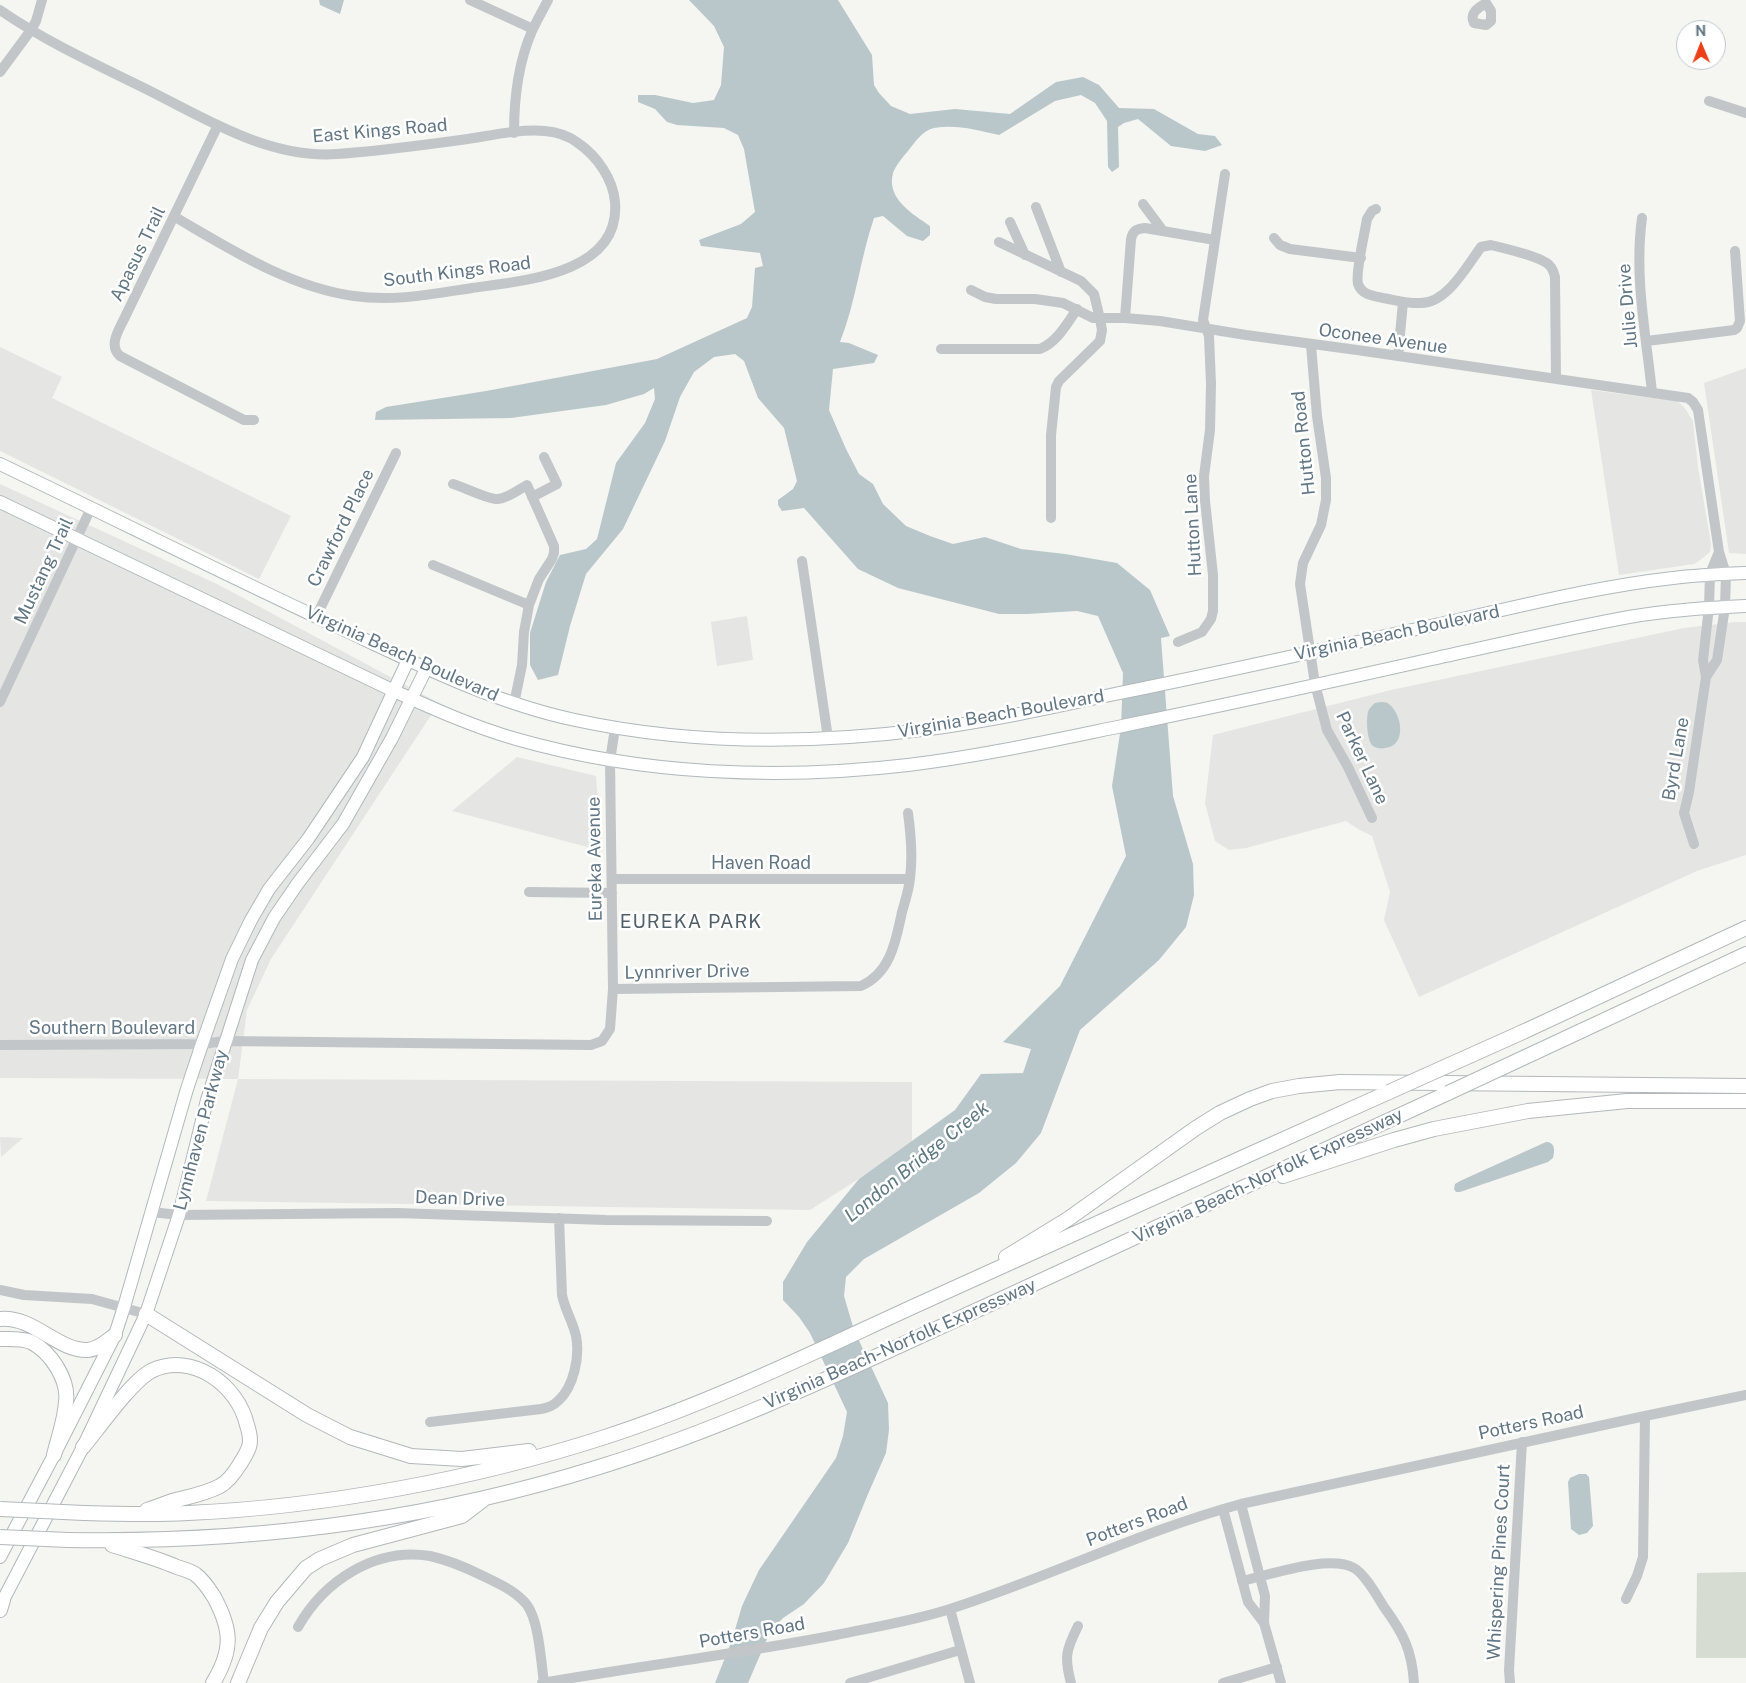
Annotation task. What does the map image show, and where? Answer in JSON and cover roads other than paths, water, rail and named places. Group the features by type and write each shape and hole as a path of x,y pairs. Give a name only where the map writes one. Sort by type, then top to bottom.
{"highway":[{"name":"Virginia Beach-Norfolk Expressway","path":"0,1509 134,1514 249,1509 364,1494 450,1478 577,1446 703,1401 1525,1031 1746,928"},
{"name":"Virginia Beach-Norfolk Expressway","path":"0,1537 99,1541 200,1539 311,1529 486,1498 571,1476 623,1459 689,1436 886,1352 1746,954"},
{"path":"954,1288 1068,1219 1212,1118 1250,1099 1272,1092 1300,1086 1340,1082 1746,1086"},
{"path":"1240,1189 1313,1168 1394,1140 1434,1129 1528,1111 1627,1101 1746,1101"},
{"path":"146,1314 307,1416 350,1437 411,1456 462,1459 577,1446"},
{"path":"0,1319 25,1322 64,1343 88,1350 102,1345 115,1335"},
{"path":"0,1339 30,1342 43,1351 57,1367 66,1386 66,1402 54,1455"},
{"path":"83,1447 136,1382 159,1368 181,1365 201,1370 214,1377 233,1394 245,1416 249,1446 230,1478 220,1486 134,1514"},
{"path":"238,1683 261,1628 276,1602 306,1568 320,1559 353,1545 462,1516 486,1498"},
{"path":"99,1541 158,1559 195,1574 208,1587 220,1607 228,1630 226,1656 213,1683"}],"main road":[{"name":"Virginia Beach Boulevard","path":"0,464 316,617 471,688 514,704 556,716 615,728 719,738 828,738 931,729 1007,717 1178,682 1585,592 1655,580 1710,574 1746,573"},
{"name":"Virginia Beach Boulevard","path":"0,502 394,691 456,718 515,739 564,752 610,760 690,769 739,772 781,773 844,770 907,765 960,758 1179,714 1630,617 1709,608 1746,606"},
{"name":"Lynnhaven Parkway","path":"0,1557 115,1335 202,1044 232,959 269,889 323,817 363,757 408,660"},
{"name":"Lynnhaven Parkway","path":"1,1605 83,1447 146,1314 179,1215 207,1100 252,960 274,918 343,824 370,779 426,668"}],"street":[{"path":"0,72 31,30 36,21 42,0"},
{"path":"470,0 533,29"},
{"path":"514,133 517,83 527,44 548,1"},
{"name":"East Kings Road","path":"0,10 66,50 218,125 267,145 288,151 324,155 542,131 569,137 588,150 598,162"},
{"path":"1709,101 1746,113"},
{"name":"Apasus Trail","path":"218,125 125,317 114,344 114,350 120,356 244,420 254,420"},
{"name":"South Kings Road","path":"175,217 227,247 311,287 331,293 357,297 414,297 547,276 577,263 597,250 611,229 615,219 616,207 612,187 598,162"},
{"name":"Hutton Lane","path":"1178,642 1202,632 1211,619 1213,611 1212,560 1204,493 1204,476 1210,430 1211,384 1208,336 1203,320 1226,174"},
{"path":"1143,204 1163,231"},
{"path":"1036,207 1061,272"},
{"path":"1376,209 1372,211 1367,219 1357,279 1361,289 1369,295 1422,304 1440,298 1446,293 1481,247 1491,245 1546,261 1555,277 1556,379"},
{"name":"Julie Drive","path":"1642,218 1640,243 1641,296 1652,392"},
{"path":"1010,222 1025,255"},
{"path":"1125,318 1132,234 1137,229 1146,228 1216,240"},
{"path":"1274,238 1280,245 1290,249 1361,258"},
{"path":"999,242 1081,281 1089,287 1094,294 1100,319 1102,330 1100,341 1059,381 1056,387 1052,435 1051,518"},
{"path":"1647,341 1738,328 1740,321 1735,252"},
{"path":"971,290 985,297 996,299 1049,300 1077,309 1093,318 1100,319"},
{"path":"1398,356 1403,302"},
{"path":"941,349 1040,349 1057,336 1077,309"},
{"name":"Oconee Avenue","path":"1100,319 1125,318 1206,328 1311,345 1652,392 1685,398 1693,402"},
{"name":"Hutton Road","path":"1310,652 1300,572 1307,552 1321,525 1326,500 1325,472 1317,416 1311,345"},
{"name":"Byrd Lane","path":"1693,402 1698,410 1719,552 1726,574 1725,607 1717,660 1706,677"},
{"name":"Crawford Place","path":"316,617 396,453"},
{"path":"532,497 557,484 544,457"},
{"path":"453,484 488,498 496,499 527,486 554,546 552,559 539,579 529,605 524,632 522,665 514,704"},
{"name":"Mustang Trail","path":"0,702 91,508"},
{"name":"Byrd Lane","path":"1694,844 1684,813 1689,792 1706,677 1703,660 1709,608 1710,574 1719,552"},
{"path":"802,561 828,738"},
{"path":"432,565 529,605"},
{"name":"Parker Lane","path":"1310,652 1315,684 1327,730 1348,767 1372,818"},
{"name":"Eureka Avenue","path":"613,989 610,760 615,728"},
{"name":"Lynnriver Drive","path":"225,1041 591,1045 602,1041 610,1029 613,989 864,985 880,973 888,962 894,946 910,879 912,847 908,813"},
{"name":"Haven Road","path":"612,879 910,879"},
{"path":"529,892 612,893"},
{"name":"Southern Boulevard","path":"0,1045 202,1044 225,1041"},
{"name":"Dean Drive","path":"152,1212 179,1215 397,1214 767,1221"},
{"path":"430,1422 541,1409 551,1406 563,1396 576,1370 578,1348 574,1325 564,1307 562,1295 560,1218"},
{"path":"0,1290 24,1295 92,1299 146,1314"},
{"name":"Potters Road","path":"543,1683 794,1643 909,1620 950,1609 1185,1520 1222,1509 1522,1442 1746,1395"},
{"path":"1626,1599 1637,1576 1643,1557 1645,1416"},
{"name":"Whispering Pines Court","path":"1510,1683 1509,1670 1522,1442"},
{"path":"1241,1504 1264,1596 1264,1623 1281,1683"},
{"path":"1222,1509 1248,1602 1264,1623"},
{"path":"298,1627 310,1608 324,1592 348,1574 380,1559 401,1556 429,1556 447,1561 483,1576 512,1591 528,1606 536,1628 543,1683"},
{"path":"1242,1581 1313,1565 1331,1563 1355,1568 1364,1577 1406,1640 1411,1656 1414,1683"},
{"path":"950,1609 970,1683"},
{"path":"1071,1683 1066,1658 1068,1646 1078,1626"},
{"path":"850,1683 960,1650"},
{"path":"1222,1683 1276,1667"}],"water":[{"path":"319,0 344,0 340,14 320,5"},
{"name":"London Bridge Creek","path":"689,0 838,0 872,55 874,85 879,93 891,106 910,114 955,109 1010,114 1056,82 1083,77 1099,85 1119,108 1154,109 1198,134 1215,136 1222,145 1205,151 1171,146 1138,119 1118,127 1119,167 1112,172 1108,167 1107,121 1095,103 1081,95 1055,101 999,135 958,127 934,128 926,131 919,137 902,158 893,173 892,182 893,191 902,205 930,226 930,235 923,241 907,236 883,216 874,218 869,233 850,312 840,342 849,343 878,355 874,363 833,369 829,410 846,449 859,474 873,484 883,504 906,526 953,544 985,537 1021,549 1117,563 1150,590 1170,636 1161,638 1173,796 1193,864 1194,895 1186,927 1159,960 1080,1030 1041,1133 1016,1163 979,1193 864,1259 846,1277 844,1296 854,1330 888,1403 889,1430 886,1453 848,1543 824,1583 804,1604 783,1618 770,1632 748,1683 715,1683 732,1640 742,1606 759,1570 836,1458 843,1436 847,1412 810,1333 799,1317 783,1300 783,1282 807,1242 859,1179 955,1110 981,1074 1023,1073 1031,1049 1003,1042 1060,986 1126,856 1112,786 1121,727 1123,673 1098,616 1077,611 999,614 898,588 858,569 804,508 782,511 778,505 778,500 793,489 797,481 784,428 758,398 744,361 735,354 714,357 694,372 680,397 665,441 623,529 586,574 570,626 558,675 538,680 530,665 530,633 546,582 560,555 586,549 597,539 616,463 645,423 655,399 654,388 644,394 606,405 511,418 375,420 376,412 386,407 486,391 657,359 747,318 752,307 755,268 763,266 760,253 701,246 699,240 741,224 755,212 744,149 738,135 724,128 677,125 667,122 655,109 638,102 638,95 655,95 693,103 714,100 721,85 724,47 714,26"},
{"path":"1383,702 1388,704 1397,716 1400,729 1399,736 1397,742 1392,746 1377,748 1369,740 1367,716 1369,709 1375,703"},
{"path":"1546,1142 1551,1143 1554,1149 1553,1158 1548,1162 1460,1192 1456,1192 1454,1189 1455,1184 1460,1181"},
{"path":"1579,1474 1586,1474 1589,1477 1593,1526 1587,1533 1579,1535 1571,1529 1568,1482 1570,1478"}],"district":[{"name":"EUREKA PARK","path":"691,922"}]}
